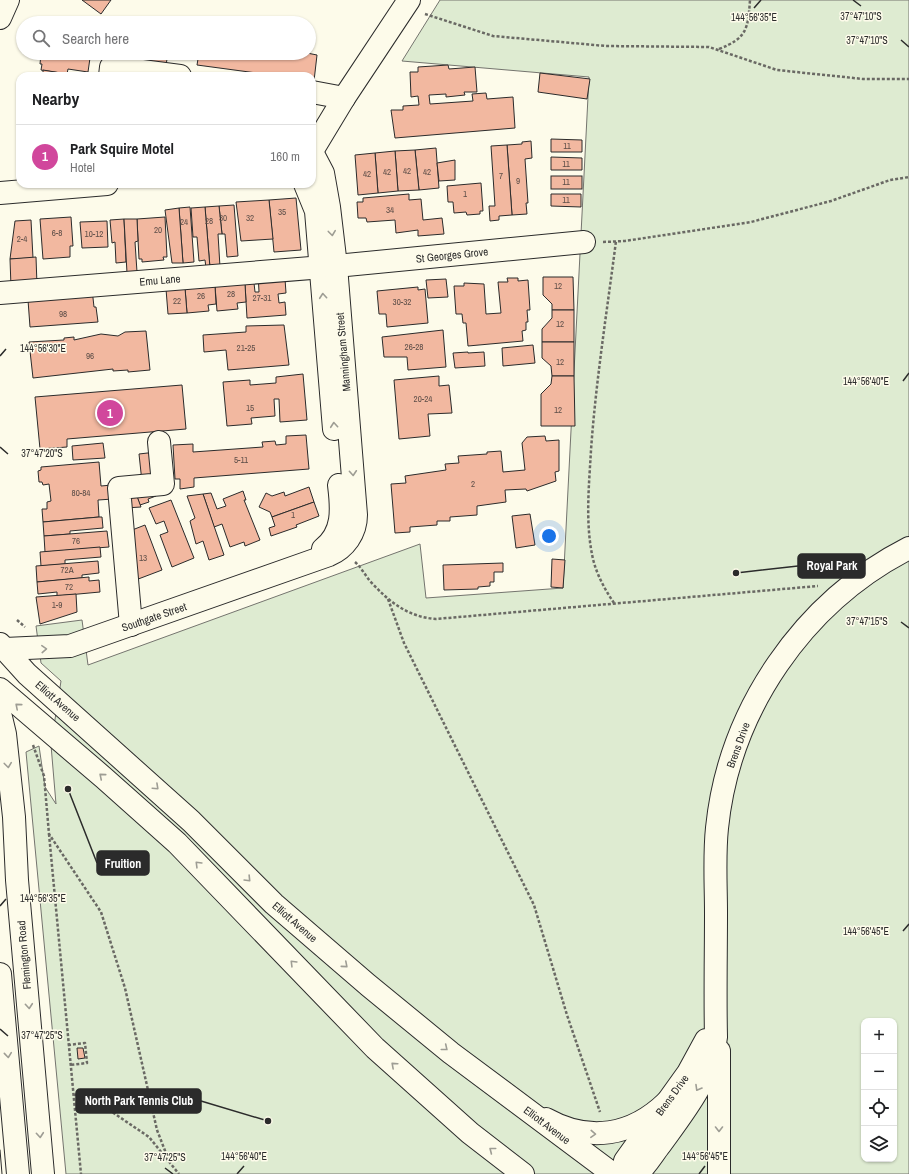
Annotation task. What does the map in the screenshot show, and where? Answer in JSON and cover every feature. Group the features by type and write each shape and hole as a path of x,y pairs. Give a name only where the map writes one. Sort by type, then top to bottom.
{"main road":[{"path":"0,18 8,0"},
{"name":"Manningham Street","path":"316,144 344,98 408,2"},
{"path":"110,72 111,67 149,72"},
{"path":"316,93 344,98"},
{"name":"Manningham Street","path":"316,159 323,173 328,267 356,515 352,534 335,545"},
{"path":"0,193 55,188"},
{"name":"Manningham Street","path":"307,188 316,211 328,267"},
{"name":"St Georges Grove","path":"328,267 584,242"},
{"name":"Emu Lane","path":"0,293 328,267"},
{"path":"131,625 119,488 163,484 159,442"},
{"name":"Southgate Street","path":"3,647 65,647 329,555 335,545"},
{"name":"Brens Drive","path":"637,1174 667,1135 701,1084 713,1053 716,1015 717,828 727,774 745,722 764,684 802,632 832,601 855,582 909,548"},
{"name":"Elliott Avenue","path":"3,647 27,674 191,821 274,904 374,990 451,1053 613,1174"},
{"path":"0,690 104,778 177,843 375,1048 470,1133 523,1174"},
{"name":"Flemington Road","path":"0,713 5,734 14,817 18,888 43,1174"},
{"path":"0,974 18,1174"},
{"path":"716,1015 719,1060 719,1174"},
{"name":"Brens Drive","path":"622,1174 625,1162 694,1064 708,1036 716,1015"},
{"path":"497,1086 552,1122 569,1130 588,1134 608,1133 627,1128 652,1115 667,1102"}],"path":[{"path":"719,50 736,42 746,28 750,0"},
{"path":"408,2 428,16 493,36 606,46 697,46 719,50 777,70 863,79 909,79"},
{"path":"584,242 616,241 751,222 831,201 890,180 909,177"},
{"path":"614,603 603,586 593,561 589,526 589,483 595,396 616,241"},
{"path":"335,545 356,563 388,598 410,614 436,619 820,586"},
{"path":"388,598 404,643 534,905 567,1015 602,1116"},
{"path":"31,740 44,776 81,1174"},
{"path":"49,834 101,912 125,988 157,1130 169,1161"},
{"path":"68,1045 85,1043 87,1064 70,1065"},
{"path":"74,1095 84,1093 149,1138 179,1174"}],"green space":[{"path":"440,0 909,0 909,1174 66,1174 26,752 39,746 45,787 56,804 51,745 61,681 41,663 36,626 82,620 88,665 420,544 426,598 563,588 589,77 402,61"}],"building":[{"path":"82,0 111,0 101,14"},
{"path":"317,55 315,72 249,72 197,65 198,60 316,60"},
{"path":"40,60 90,60 88,72 68,69 67,72 41,70 42,64 40,64"},
{"path":"132,60 167,60 165,70 131,63"},
{"path":"448,65 449,69 475,67 477,92 464,92 465,95 446,97 446,94 429,95 430,104 473,101 472,94 486,93 487,99 513,97 515,128 395,138 391,110 403,110 403,106 419,105 418,96 411,97 410,72 418,72 418,67"},
{"path":"43,70 55,72 43,72"},
{"path":"540,73 590,79 587,99 538,92"},
{"path":"551,139 582,140 582,152 551,152"},
{"path":"531,141 532,158 525,159 528,203 526,203 527,214 512,215 507,145 522,144 522,142"},
{"path":"507,145 512,215 499,216 499,220 490,221 489,206 495,206 491,146"},
{"path":"436,148 439,188 419,190 415,150"},
{"path":"415,150 419,190 398,191 395,151"},
{"path":"395,151 398,191 378,193 375,153"},
{"path":"375,153 378,193 358,195 355,155"},
{"path":"551,157 582,158 582,170 551,170"},
{"path":"455,160 455,180 439,181 437,163"},
{"path":"551,176 582,176 582,189 551,189"},
{"path":"481,183 483,211 480,211 480,214 467,215 466,212 454,213 453,202 448,202 447,186"},
{"path":"409,194 409,200 421,199 423,220 442,218 444,234 418,236 418,230 396,233 395,220 367,222 366,218 358,218 357,202 363,202 363,198"},
{"path":"551,194 581,194 581,207 551,206"},
{"path":"296,198 301,250 274,252 269,200"},
{"path":"269,200 273,239 241,241 236,202"},
{"path":"234,205 238,256 227,257 225,234 222,234 219,206"},
{"path":"219,206 222,234 218,234 220,267 210,268 205,207"},
{"path":"190,207 194,262 183,263 179,208"},
{"path":"205,207 210,268 206,268 205,260 199,261 197,237 193,237 191,208"},
{"path":"179,208 183,263 172,263 165,210"},
{"path":"71,217 73,246 70,246 70,257 43,259 40,219"},
{"path":"165,217 167,257 163,257 164,260 142,262 142,259 139,259 137,219"},
{"path":"124,219 126,262 116,263 115,242 112,243 110,220"},
{"path":"124,219 137,219 138,241 135,242 137,272 127,273"},
{"path":"31,220 33,258 10,259 15,221"},
{"path":"107,221 108,247 82,248 80,222"},
{"path":"36,257 37,285 11,287 10,259"},
{"path":"258,273 285,279 286,293 278,294 279,303 285,302 286,315 247,318 245,284 254,283 255,292 259,292"},
{"path":"543,277 573,277 574,310 552,310 552,304 543,295"},
{"path":"507,278 518,278 518,281 528,280 530,310 527,310 528,322 526,322 526,330 522,331 523,341 468,346 466,323 463,323 462,314 456,314 454,286 464,286 464,283 484,284 486,314 501,313 498,282 508,282"},
{"path":"446,279 448,297 428,298 426,280"},
{"path":"245,284 246,302 237,303 238,309 217,311 215,286"},
{"path":"215,286 216,304 208,305 209,311 187,313 185,288"},
{"path":"418,287 418,290 425,289 428,323 387,327 386,314 379,314 377,291"},
{"path":"185,288 187,313 168,314 166,289"},
{"path":"92,289 94,307 96,307 98,322 30,327 28,300"},
{"path":"552,310 574,310 574,342 542,342 542,329 552,318"},
{"path":"284,325 289,365 228,370 226,350 204,352 203,335 246,332 246,326"},
{"path":"443,330 446,367 408,370 407,357 384,357 382,337"},
{"path":"146,331 150,370 128,372 128,370 113,371 113,369 33,378 29,342 64,340 64,338 74,337 74,340 101,334 118,336 125,332"},
{"path":"542,342 574,342 574,376 552,376 551,366 542,358"},
{"path":"533,345 535,363 503,366 502,348"},
{"path":"484,352 485,366 455,368 453,353"},
{"path":"303,374 307,420 280,422 279,399 274,399 275,416 251,418 252,424 227,426 223,382 250,380 250,385 276,383 276,377"},
{"path":"439,376 439,386 449,385 452,413 428,414 430,436 399,439 394,380"},
{"path":"552,376 574,376 575,426 541,426 541,394 551,384"},
{"path":"182,385 186,429 67,439 67,447 40,449 35,397"},
{"path":"306,435 309,469 194,478 194,487 180,489 180,479 175,479 173,445 193,444 193,452 263,447 262,442 275,441 276,445 286,444 286,436"},
{"path":"545,436 546,441 559,440 559,471 555,472 556,481 527,491 526,489 505,490 506,502 477,506 477,515 450,517 450,521 437,521 437,525 410,527 410,532 395,533 391,484 406,483 405,476 446,470 445,464 459,463 458,456 487,454 487,452 501,451 503,472 525,470 522,443 527,437"},
{"path":"103,443 105,458 73,460 72,446"},
{"path":"156,452 159,480 142,482 139,454"},
{"path":"99,462 101,486 112,485 113,499 98,500 99,517 43,522 42,509 47,509 47,502 51,501 49,484 43,485 42,482 39,482 38,471 41,470 41,467"},
{"path":"309,487 314,502 272,517 270,512 259,507 266,493 272,496 284,492 285,496"},
{"path":"153,490 156,496 148,499 149,502 140,505 135,491"},
{"path":"135,491 141,507 125,508"},
{"path":"243,491 246,500 244,500 260,540 245,546 244,542 230,547 222,524 214,527 203,494 211,493 217,509 226,506 223,499"},
{"path":"203,494 224,555 209,560 203,541 196,544 190,521 195,518 187,496"},
{"path":"171,500 194,558 172,567 160,535 168,532 164,521 156,524 149,508"},
{"path":"314,502 319,516 296,525 297,527 271,536 269,528 275,526 272,517"},
{"path":"530,514 535,545 516,548 512,516"},
{"path":"102,517 103,528 70,531 70,534 44,536 43,522"},
{"path":"145,525 162,570 133,581 127,532"},
{"path":"107,531 109,547 45,552 44,536"},
{"path":"100,547 101,557 65,560 65,564 41,566 40,552"},
{"path":"552,559 565,560 563,588 551,587"},
{"path":"98,561 99,573 82,575 82,578 37,582 36,566"},
{"path":"503,563 503,572 494,572 494,582 490,582 490,586 478,587 478,589 444,590 443,565"},
{"path":"89,577 89,581 99,580 100,592 57,596 57,592 38,594 37,582"},
{"path":"76,594 77,612 40,624 36,597"},
{"path":"77,1048 83,1048 85,1058 78,1059"}],"tram line":[{"path":"0,1150 2,1174"}],"place":[{"name":"Park Squire Motel","path":"110,413"},
{"name":"Royal Park","path":"736,573"},
{"name":"Fruition","path":"68,789"},
{"name":"North Park Tennis Club","path":"268,1121"}]}
